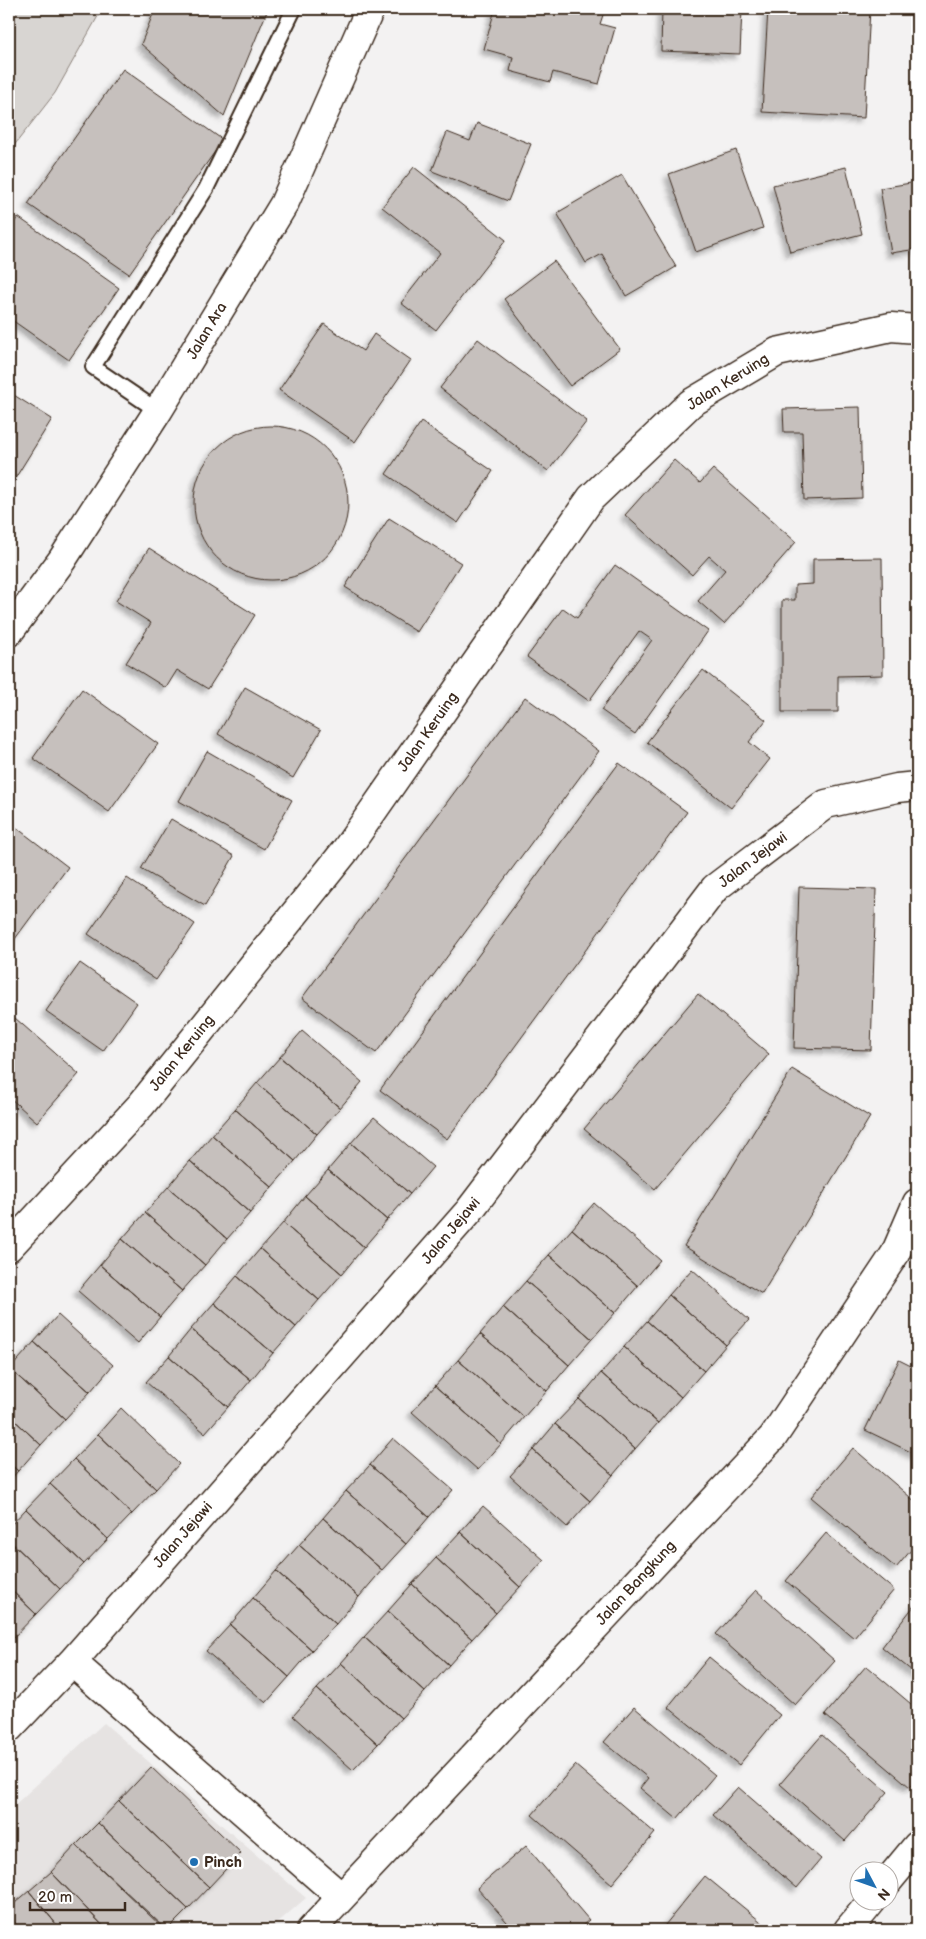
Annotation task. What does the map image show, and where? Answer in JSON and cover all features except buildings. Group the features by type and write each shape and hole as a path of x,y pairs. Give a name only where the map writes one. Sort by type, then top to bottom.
{"street":[{"name":"Jalan Ara","path":"9,632 62,560 158,411 284,204 370,9"},
{"name":"Jalan Keruing","path":"9,1248 141,1105 345,851 591,498 691,403 777,352 891,328 917,329"},
{"name":"Jalan Jejawi","path":"9,1728 72,1662 469,1211 716,888 826,804 897,788 917,786"},
{"name":"Jalan Bangkung","path":"311,1930 773,1437 895,1254 917,1203"},
{"path":"72,1662 341,1897"},
{"path":"898,1869 917,1846"},
{"path":"848,1930 863,1912"}],"lane":[{"path":"158,411 93,367 206,189 294,9"}],"shaded area":[{"path":"9,9 102,9 55,93 9,152"},
{"path":"104,1723 306,1898 269,1930 9,1930 9,1810"}],"place":[{"name":"Pinch","path":"194,1862"}]}
